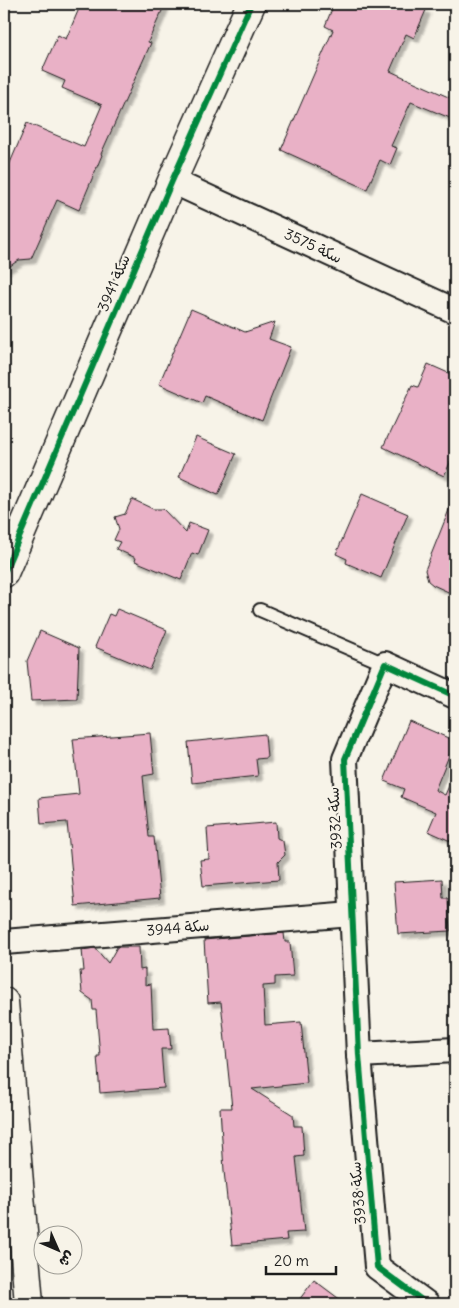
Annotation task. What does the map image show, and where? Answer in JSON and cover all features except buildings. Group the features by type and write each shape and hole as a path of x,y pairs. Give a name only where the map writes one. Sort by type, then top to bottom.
{"street":[{"name":"سكة 3941","path":"4,573 172,181 251,4"},
{"name":"سكة 3575","path":"172,181 455,311"},
{"path":"385,664 455,696"},
{"name":"سكة 3932","path":"359,1056 345,759 385,664"},
{"name":"سكة 3944","path":"4,942 352,914"},
{"path":"4,1002 30,1304"},
{"path":"359,1056 455,1050"},
{"name":"سكة 3938","path":"359,1056 377,1267 427,1304"}],"lane":[{"path":"260,610 385,664"}],"cycle path":[{"path":"4,573 172,181 251,4"},
{"path":"427,1304 377,1267 359,1055 345,759 385,664 455,696"}]}
